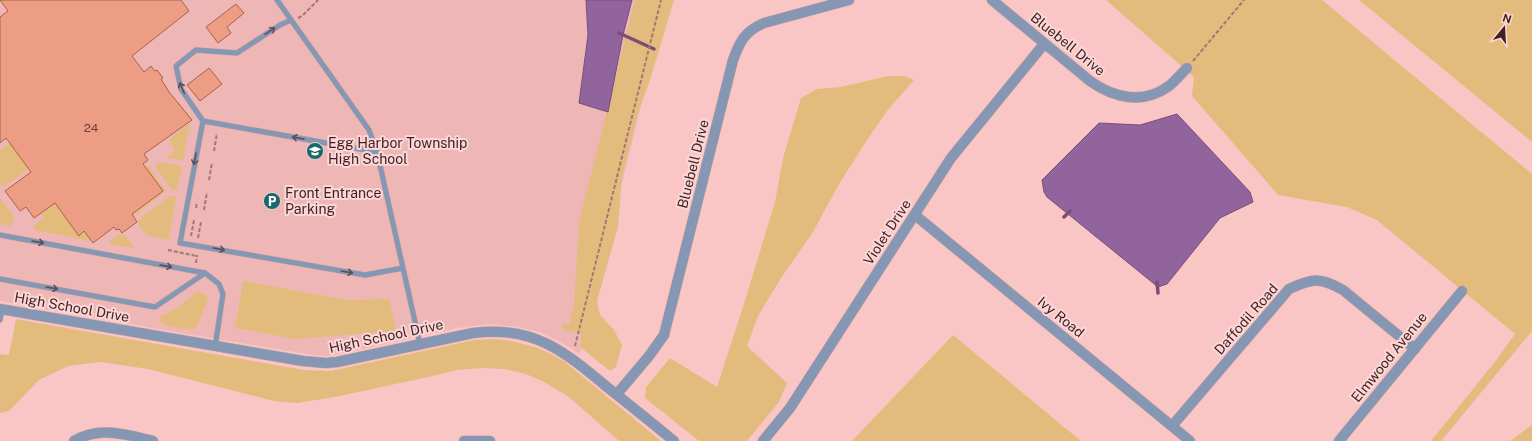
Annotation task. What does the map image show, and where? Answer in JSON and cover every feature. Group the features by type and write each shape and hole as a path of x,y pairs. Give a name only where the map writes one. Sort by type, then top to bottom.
{"street":[{"name":"Bluebell Drive","path":"617,394 650,356 664,335 733,60 739,43 753,28 764,23 849,0"},
{"name":"Bluebell Drive","path":"992,0 1102,90 1115,95 1132,98 1158,92 1171,84 1187,68"},
{"name":"Violet Drive","path":"763,441 790,408 951,158 1044,44"},
{"name":"Ivy Road","path":"915,215 1190,441"},
{"name":"Daffodil Road","path":"1172,426 1290,289 1300,284 1313,280 1329,282 1343,290 1415,348"},
{"name":"Elmwood Avenue","path":"1339,441 1462,291"},
{"name":"High School Drive","path":"1,309 215,347 302,361 326,363 482,332 502,332 529,337 547,343 566,353 674,441"},
{"path":"74,441 88,434 104,432 152,441"},
{"path":"464,441 490,441"}],"lane":[{"path":"277,0 369,130 377,152 420,344"},
{"path":"292,20 280,25 238,53 196,50 176,66 180,89 203,121 377,152"},
{"path":"203,121 180,243 365,275 403,268"},
{"path":"0,235 205,273 219,284 223,294 215,347"},
{"path":"0,279 155,307 205,273"},
{"path":"0,320 1,309"}],"path":[{"path":"292,20 302,16 318,0"},
{"path":"575,346 661,0"},
{"path":"1187,68 1244,0"},
{"path":"214,151 217,133"},
{"path":"209,180 212,163"},
{"path":"204,210 207,192"},
{"path":"191,236 194,220"},
{"path":"198,240 201,222"},
{"path":"168,250 197,256"}],"shaded area":[{"name":"Egg Harbor Township High School","path":"0,0 667,0 580,354 561,342 540,332 518,327 488,324 457,328 328,356 313,355 0,301"},
{"path":"586,0 632,0 623,35 608,112 579,103 588,35"},
{"path":"635,0 674,0 650,80 638,113 622,177 618,227 597,301 600,315 614,330 622,345 616,367 610,371 580,347 581,334 572,331 565,331 561,326 564,323 569,325 574,305 579,222"},
{"path":"1106,0 1322,0 1532,174 1532,331 1441,441 1431,441 1494,363 1515,334 1377,220 1347,207 1278,195 1192,96 1194,77"},
{"path":"1359,0 1532,0 1532,142"},
{"path":"888,76 905,76 914,80 887,111 839,184 813,232 781,278 758,316 747,346 787,383 779,402 747,441 699,441 645,398 646,387 670,358 717,387 775,202 783,158 801,98 817,89 841,87"},
{"path":"1177,114 1250,192 1253,202 1220,218 1167,284 1158,287 1047,197 1044,192 1042,180 1099,123 1140,125"},
{"path":"190,123 183,160 166,158 175,150 169,139"},
{"path":"10,143 29,169 3,187 0,182 0,150"},
{"path":"159,162 182,166 177,191 172,190 155,166"},
{"path":"148,165 166,191 134,216 132,214 163,191 145,167"},
{"path":"170,196 175,196 176,198 169,240 147,235 138,225 138,220"},
{"path":"0,198 14,216 11,226 0,224"},
{"path":"55,203 79,235 84,231 91,241 35,230 34,225 44,218 40,213"},
{"path":"121,233 122,235 124,234 134,248 109,244 109,242"},
{"path":"243,281 347,300 389,299 396,331 296,339 235,328"},
{"path":"196,292 205,294 208,299 197,327 189,329 178,328 168,326 160,322 161,316 179,307"},
{"path":"16,319 304,370 331,371 474,340 493,339 512,341 538,348 565,362 661,441 619,441 569,397 544,382 526,374 505,369 481,368 457,370 335,397 297,403 274,401 148,369 100,362 68,366 39,380 9,411 0,413 0,354 9,355"},
{"path":"953,335 1081,441 852,441"},
{"path":"1532,425 1532,441 1510,441"}],"building":[{"path":"0,0 181,0 189,11 132,56 144,72 151,66 155,71 157,70 163,78 161,79 169,92 192,120 144,154 148,160 143,164 163,191 132,214 137,222 122,233 119,229 116,230 114,227 93,243 84,231 79,236 55,203 34,218 26,207 20,211 5,191 31,172 6,138 0,143 0,17 8,11"},
{"path":"236,4 244,13 227,27 231,33 218,43 206,27"},
{"path":"209,68 222,84 200,101 187,85"}],"waterway":[{"path":"619,33 654,49"},
{"path":"1064,217 1070,211"},
{"path":"1157,282 1158,293"}],"place":[{"name":"Egg Harbor Township High School","path":"315,151"},
{"name":"Front Entrance Parking","path":"272,201"}]}
